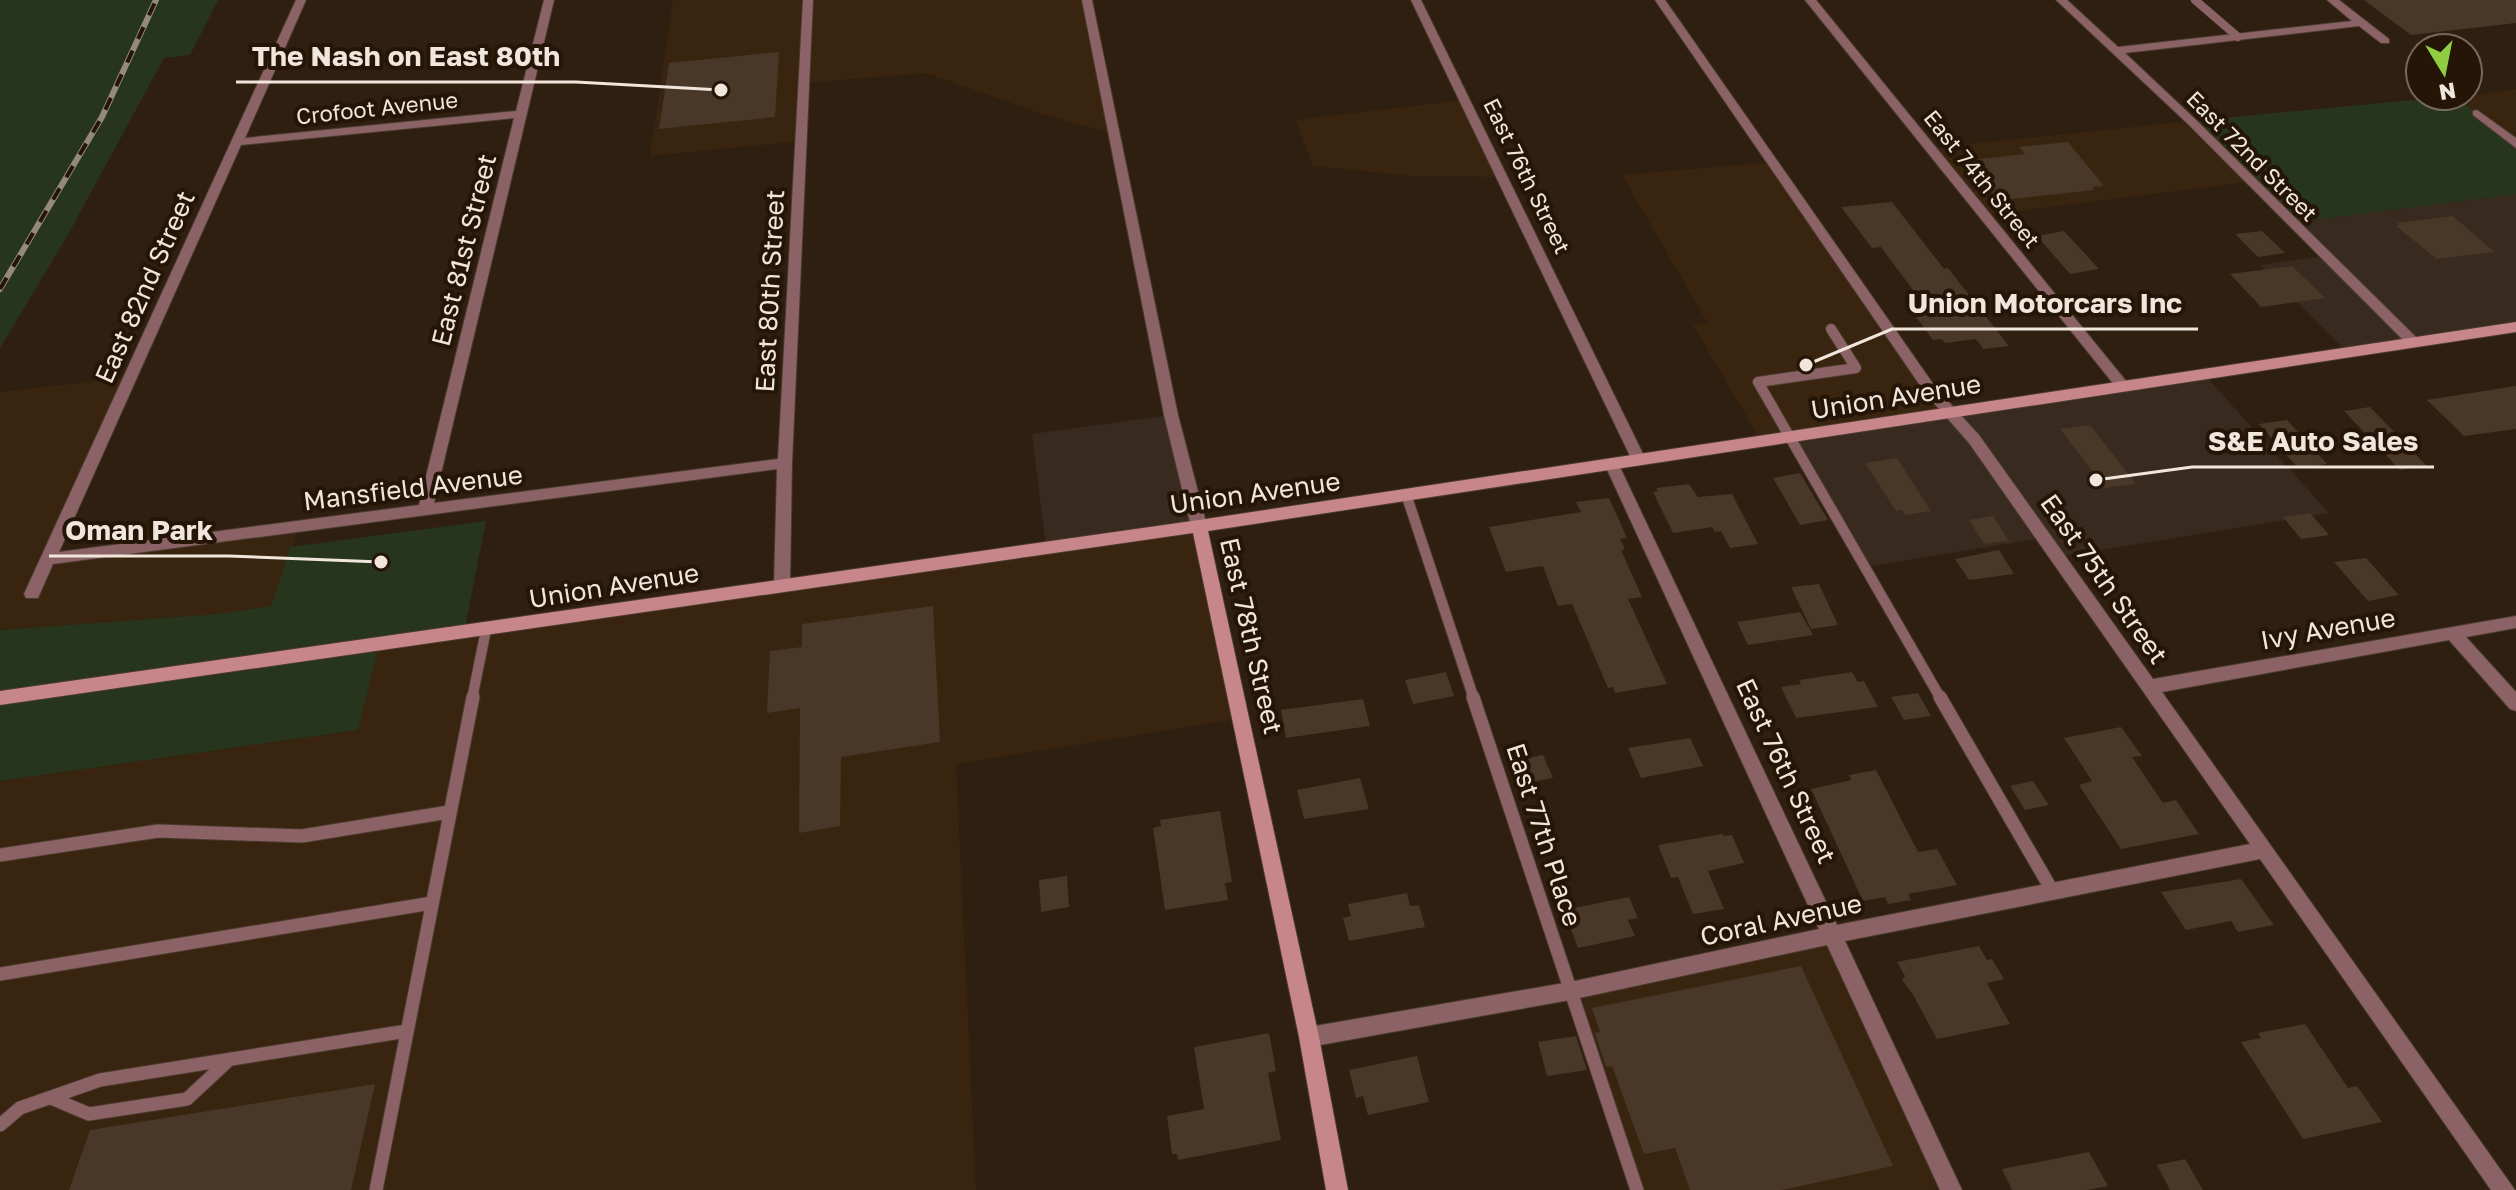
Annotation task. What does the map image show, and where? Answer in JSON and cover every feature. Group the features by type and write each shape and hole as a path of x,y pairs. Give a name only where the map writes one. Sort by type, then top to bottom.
{"main road":[{"name":"Union Avenue","path":"0,698 1199,526 2121,384 2516,327"},
{"name":"East 78th Street","path":"1199,526 1309,1037 1337,1190"}],"street":[{"name":"East 82nd Street","path":"32,594 301,0"},
{"name":"East 81st Street","path":"425,510 549,0"},
{"name":"East 80th Street","path":"782,585 785,463 808,0"},
{"name":"East 78th Street","path":"1087,0 1171,415 1199,526"},
{"name":"East 76th Street","path":"1416,0 1638,458"},
{"name":"East 75th Street","path":"1660,0 1931,391 1974,439 2504,1190"},
{"name":"East 74th Street","path":"1810,0 2121,384"},
{"name":"East 72nd Street","path":"2061,0 2191,121 2413,342"},
{"path":"2332,0 2385,41"},
{"path":"2114,51 2361,23"},
{"path":"2477,113 2516,144"},
{"name":"Crofoot Avenue","path":"237,142 521,114"},
{"name":"Mansfield Avenue","path":"48,559 785,463"},
{"name":"East 76th Street","path":"1611,463 1951,1190"},
{"name":"Ivy Avenue","path":"2148,687 2516,622"},
{"path":"2452,633 2516,704"},
{"name":"Coral Avenue","path":"1309,1037 1570,991 1832,935 2263,850"}],"lane":[{"path":"2195,0 2238,37"},
{"path":"1831,329 1856,368 1758,382 2053,892"},
{"name":"East 77th Place","path":"1406,494 1637,1190"},
{"path":"376,1190 486,630"},
{"path":"0,855 158,831 302,836 449,812"},
{"path":"0,974 432,903"},
{"path":"0,1125 20,1108 100,1080 407,1031"},
{"path":"51,1098 89,1114 187,1099 230,1059"}],"shaded area":[{"path":"673,0 1087,0 1114,134 1045,115 926,73 805,83 802,141 650,156"},
{"path":"2516,89 2516,144 2475,112 2484,112 2484,94"},
{"path":"1463,100 1501,177 1412,176 1313,166 1296,120"},
{"path":"2191,121 2249,182 1984,215 1932,148"},
{"path":"1774,162 1950,412 1761,441 1693,325 1707,322 1622,175"},
{"path":"2516,194 2516,327 2346,351 2260,265 2324,256 2291,223"},
{"path":"2202,372 2329,513 2057,557 2043,538 1864,567 1791,437"},
{"path":"131,377 48,558 299,527 271,606 217,614 0,630 0,392"},
{"path":"1171,415 1199,526 1046,547 1032,434"},
{"path":"1199,526 1243,718 956,764 976,1190 0,1190 0,781 358,730 379,645"},
{"path":"1832,935 1950,1187 1933,1190 1637,1190 1570,991"}],"green space":[{"path":"0,0 218,0 190,55 164,58 69,233 0,348"},
{"path":"2404,101 2404,112 2475,112 2516,144 2516,194 2291,223 2191,121"},
{"path":"486,521 464,632 379,645 358,730 0,781 0,630 217,614 271,606 290,547"}],"building":[{"path":"2364,0 2516,0 2516,23 2437,32 2407,32"},
{"path":"779,52 775,117 659,129 669,63"},
{"path":"2068,142 2104,186 2092,187 2094,190 1994,201 1961,161 2025,154 2019,147"},
{"path":"1892,202 2009,346 1983,349 1976,339 1945,343 1942,339 1933,340 1911,310 1916,309 1914,306 1924,305 1881,247 1872,248 1841,207"},
{"path":"2453,216 2494,252 2437,259 2396,226 2399,225 2397,223"},
{"path":"2064,231 2099,269 2070,274 2037,236"},
{"path":"2262,231 2285,253 2258,257 2235,234"},
{"path":"2292,266 2325,298 2261,307 2230,274"},
{"path":"2516,386 2516,429 2464,436 2427,400"},
{"path":"2370,407 2427,466 2400,470 2344,411"},
{"path":"2287,420 2327,464 2298,468 2259,424"},
{"path":"2090,425 2136,484 2105,488 2060,429"},
{"path":"1897,458 1931,511 1905,515 1902,510 1896,511 1865,463"},
{"path":"1800,473 1828,520 1800,525 1773,478"},
{"path":"1689,484 1698,497 1732,494 1758,544 1730,548 1721,531 1715,532 1712,527 1673,533 1653,492 1658,491 1656,488"},
{"path":"1609,498 1627,538 1620,539 1625,549 1621,550 1642,597 1628,599 1667,684 1615,693 1613,687 1608,688 1572,604 1558,606 1543,566 1506,572 1489,527 1581,512 1576,502"},
{"path":"2310,513 2329,535 2301,539 2283,517"},
{"path":"1993,516 2009,541 1984,544 1969,520"},
{"path":"1999,550 2014,574 1969,580 1955,559"},
{"path":"2366,558 2399,595 2368,601 2334,562"},
{"path":"1819,584 1838,625 1811,629 1791,587"},
{"path":"933,606 940,742 841,757 840,826 799,833 800,708 767,713 770,651 802,647 802,624"},
{"path":"1800,612 1813,635 1748,645 1737,622"},
{"path":"1446,672 1454,696 1413,704 1405,680"},
{"path":"1852,672 1858,682 1864,681 1878,707 1796,718 1781,687 1801,684 1799,680"},
{"path":"1918,693 1931,716 1904,720 1891,697"},
{"path":"1363,699 1370,726 1286,738 1281,710"},
{"path":"2121,727 2142,756 2132,757 2163,803 2176,800 2199,834 2121,849 2079,785 2092,781 2064,738"},
{"path":"1690,738 1703,766 1641,778 1628,748"},
{"path":"1543,755 1553,778 1526,783 1517,760"},
{"path":"1876,770 1918,852 1937,849 1957,885 1908,894 1911,900 1888,904 1885,897 1863,901 1811,789 1851,780 1849,775"},
{"path":"1360,778 1369,809 1304,819 1297,790"},
{"path":"2033,781 2049,805 2025,810 2010,786"},
{"path":"1220,811 1232,882 1225,883 1228,900 1165,910 1153,828 1161,826 1160,820"},
{"path":"1732,835 1744,863 1708,871 1724,909 1693,914 1678,877 1671,878 1658,845"},
{"path":"1067,876 1069,907 1041,912 1039,880"},
{"path":"2241,879 2274,925 2238,932 2231,921 2186,930 2161,892"},
{"path":"1407,893 1410,906 1419,905 1425,927 1349,941 1343,918 1351,916 1348,904"},
{"path":"1629,897 1638,918 1628,920 1635,936 1578,948 1564,910"},
{"path":"1979,946 1987,960 1992,959 2004,979 1987,983 2010,1024 1937,1039 1902,980 1905,976 1897,962"},
{"path":"1801,966 1893,1166 1782,1190 1690,1190 1675,1148 1644,1154 1612,1066 1606,1067 1595,1033 1600,1032 1592,1008"},
{"path":"2305,1024 2348,1088 2357,1086 2382,1122 2303,1139 2241,1042 2261,1038 2258,1033"},
{"path":"1269,1033 1276,1071 1268,1073 1281,1140 1178,1160 1177,1154 1172,1154 1167,1116 1204,1109 1194,1047"},
{"path":"1576,1036 1587,1070 1547,1076 1538,1042"},
{"path":"1417,1056 1429,1102 1368,1115 1363,1096 1356,1098 1349,1070"},
{"path":"375,1084 351,1190 69,1190 90,1130"},
{"path":"2089,1152 2108,1186 2087,1190 2012,1190 2002,1169"},
{"path":"2185,1159 2203,1190 2170,1190 2157,1165"}],"railway":[{"path":"0,289 102,117 156,0"}],"place":[{"name":"The Nash on East 80th","path":"721,90"},
{"name":"Union Motorcars Inc","path":"1806,365"},
{"name":"S&E Auto Sales","path":"2096,480"},
{"name":"Oman Park","path":"381,562"}]}
